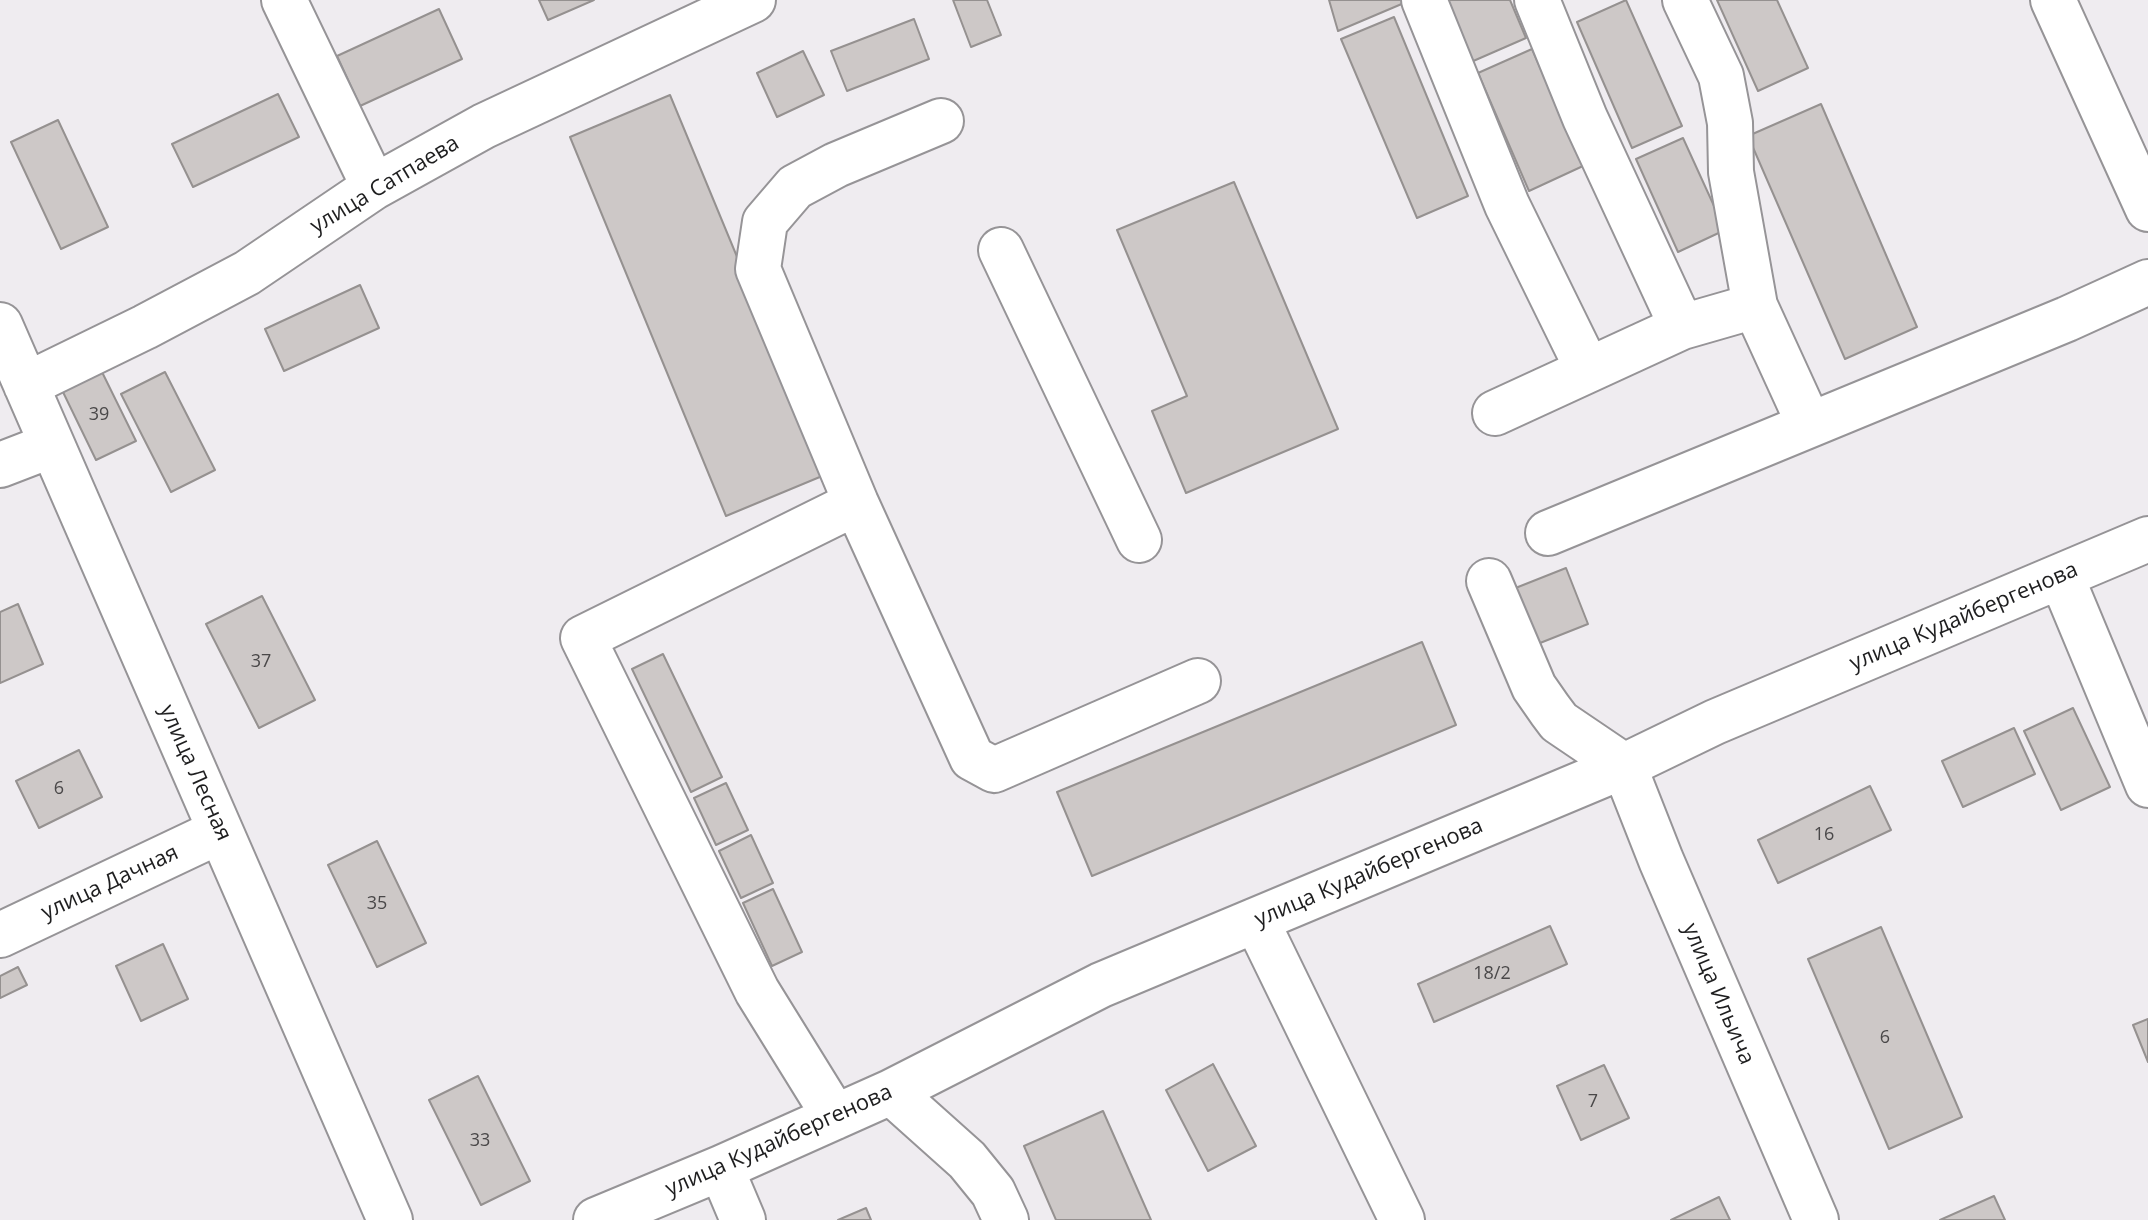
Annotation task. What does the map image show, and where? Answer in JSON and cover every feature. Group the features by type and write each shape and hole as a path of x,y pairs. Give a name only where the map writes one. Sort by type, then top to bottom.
{"street":[{"path":"284,0 374,187"},
{"name":"улица Сатпаева","path":"26,385 247,273 374,187 484,126 753,0"},
{"path":"1424,0 1507,205 1588,370"},
{"path":"1537,0 1585,118 1682,327"},
{"path":"1685,0 1721,76 1730,123 1731,172 1755,306 1809,424"},
{"path":"2053,0 2148,209"},
{"path":"941,121 836,165 795,187 765,222 758,269 856,503 972,758 994,770 1198,681"},
{"path":"1001,250 1139,540"},
{"path":"1548,533 2067,319 2148,282"},
{"path":"1495,413 1682,327 1755,306"},
{"name":"улица Лесная","path":"0,325 390,1220"},
{"path":"0,465 52,445"},
{"path":"835,1117 757,991 583,638 856,503"},
{"name":"улица Кудайбергенова","path":"596,1220 891,1092 1101,985 1624,766 1715,722 2148,539"},
{"path":"2061,576 2148,785"},
{"path":"1489,581 1534,687 1550,710 1559,722 1624,766"},
{"name":"улица Ильича","path":"1624,766 1661,860 1816,1220"},
{"name":"улица Дачная","path":"0,935 220,831"},
{"path":"1256,920 1402,1220"},
{"path":"891,1092 967,1160 993,1192 1006,1220"},
{"path":"721,1168 743,1220"}],"building":[{"path":"539,0 594,0 548,20"},
{"path":"953,0 987,0 1001,35 971,47"},
{"path":"1329,0 1403,0 1404,3 1338,31"},
{"path":"1444,0 1510,0 1526,38 1471,62"},
{"path":"1626,0 1682,126 1632,148 1577,22"},
{"path":"1717,0 1777,0 1808,68 1758,91"},
{"path":"439,9 462,59 360,106 337,56"},
{"path":"1394,17 1468,196 1417,218 1341,39"},
{"path":"914,19 929,59 847,91 831,51"},
{"path":"1532,49 1583,166 1529,191 1478,73"},
{"path":"803,51 824,95 777,117 757,73"},
{"path":"278,94 299,137 193,187 172,144"},
{"path":"670,95 827,474 726,516 570,137"},
{"path":"1821,104 1917,327 1845,359 1748,136"},
{"path":"58,120 108,227 61,249 11,142"},
{"path":"1683,138 1725,230 1678,252 1636,159"},
{"path":"1234,182 1338,429 1186,493 1152,411 1187,396 1117,230"},
{"path":"360,285 379,328 284,371 265,329"},
{"path":"101,370 136,441 96,460 62,390"},
{"path":"165,372 215,470 171,492 121,394"},
{"path":"1566,568 1588,624 1535,645 1513,589"},
{"path":"262,596 315,700 259,728 206,624"},
{"path":"18,604 43,664 0,683 0,612"},
{"path":"1422,642 1456,725 1092,876 1057,792"},
{"path":"663,654 722,777 691,792 632,669"},
{"path":"2073,708 2110,787 2061,810 2024,731"},
{"path":"2014,728 2035,774 1963,807 1942,761"},
{"path":"79,750 102,797 39,828 16,781"},
{"path":"726,783 748,830 716,845 694,798"},
{"path":"1870,786 1891,830 1778,883 1758,840"},
{"path":"751,835 773,883 741,898 719,851"},
{"path":"377,841 426,943 377,967 328,865"},
{"path":"773,889 802,952 772,966 743,903"},
{"path":"1550,926 1567,964 1434,1022 1418,984"},
{"path":"1881,927 1962,1117 1889,1149 1808,959"},
{"path":"163,944 188,999 141,1021 116,966"},
{"path":"18,967 27,985 0,998 0,976"},
{"path":"2148,1019 2148,1062 2133,1025"},
{"path":"1213,1064 1256,1146 1208,1171 1166,1090"},
{"path":"1604,1065 1629,1118 1581,1140 1557,1086"},
{"path":"478,1076 530,1181 481,1205 429,1100"},
{"path":"1103,1111 1151,1220 1056,1220 1024,1146"},
{"path":"1994,1196 2005,1220 1940,1220"},
{"path":"1719,1197 1730,1220 1671,1220"},
{"path":"866,1208 871,1220 838,1220"}]}
